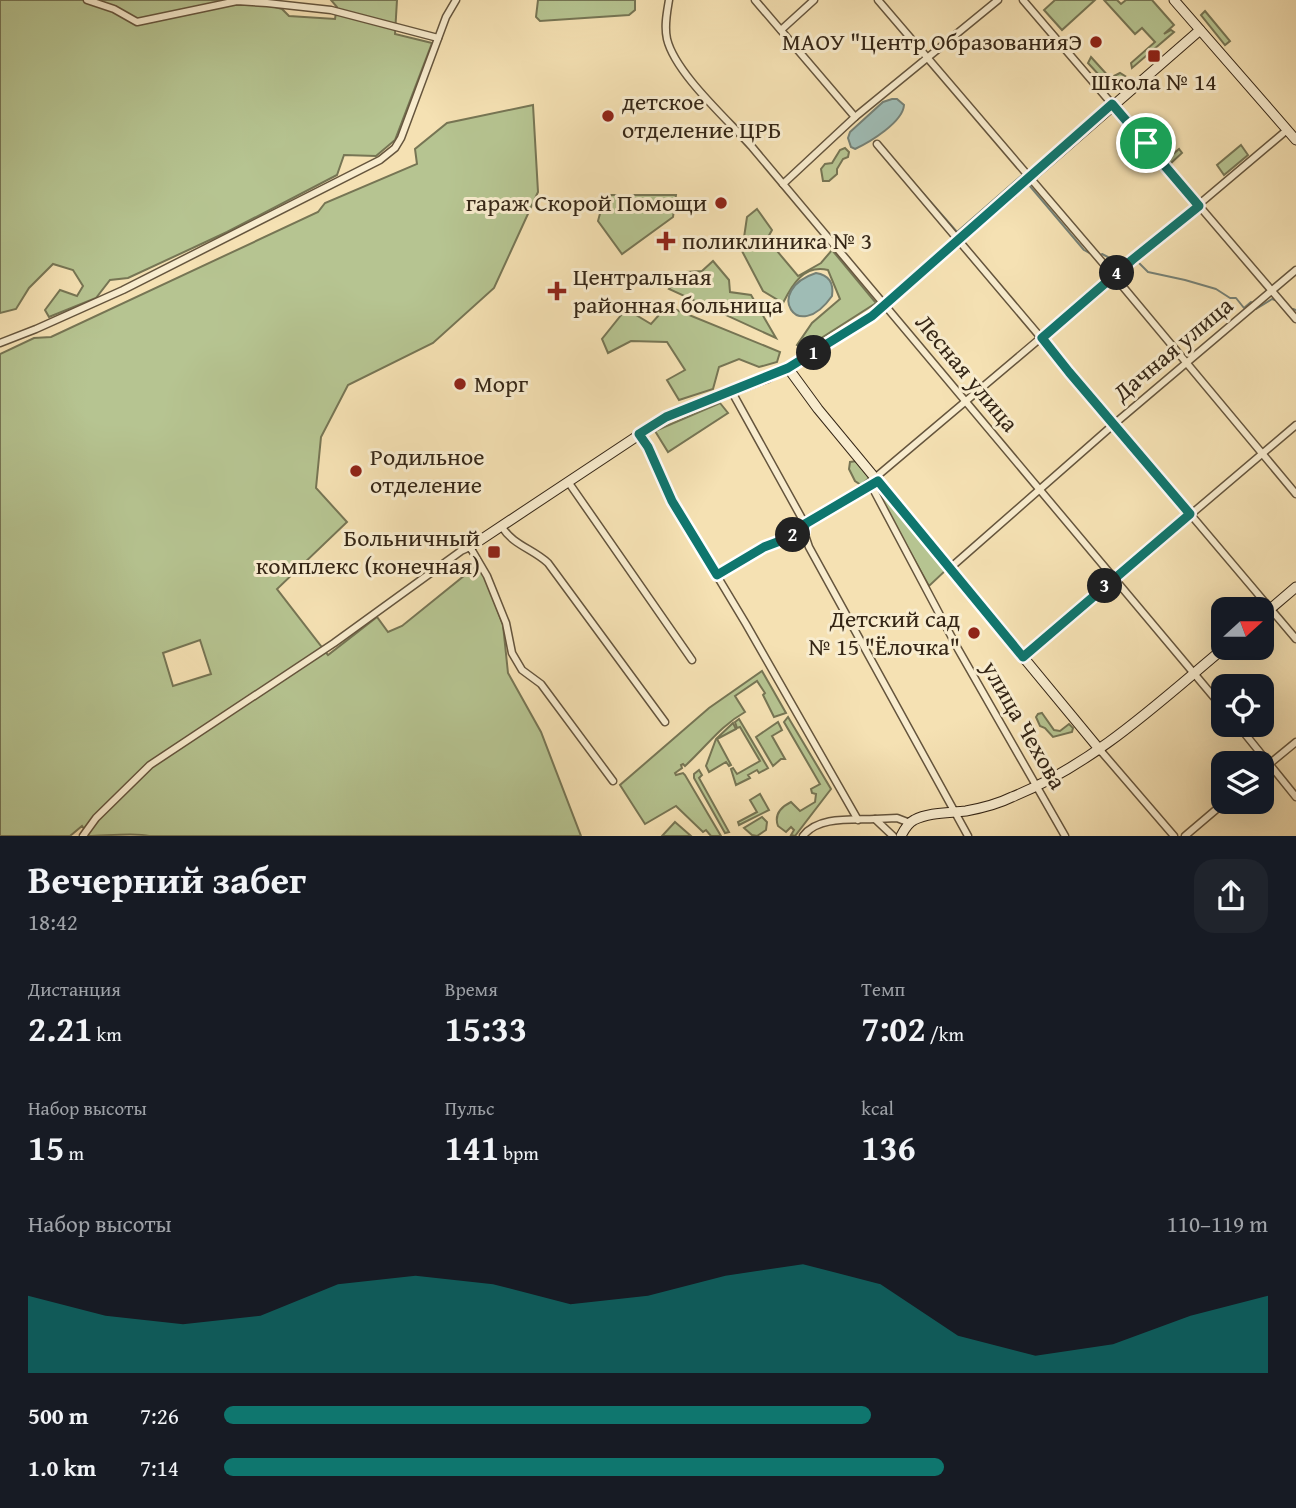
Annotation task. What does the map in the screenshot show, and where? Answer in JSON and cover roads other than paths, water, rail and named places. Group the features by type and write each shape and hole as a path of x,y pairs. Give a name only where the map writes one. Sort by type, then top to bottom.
{"street":[{"path":"87,0 114,9 137,22 237,1 280,4 331,10 438,38"},
{"path":"0,343 36,330 123,290 380,160 395,148 406,127 446,17 456,0"},
{"name":"Лесная улица","path":"668,0 667,39 679,64 967,401 1211,693"},
{"path":"755,0 855,117"},
{"path":"781,30 814,0"},
{"path":"877,0 1114,276 1296,494"},
{"path":"783,184 855,117 998,0"},
{"path":"1023,0 1296,319"},
{"path":"1174,0 1296,140"},
{"path":"83,836 96,818 150,765 334,643 470,547 569,484 639,434 666,417 788,368 884,306 1112,104 1200,30"},
{"path":"717,575 764,547 804,528 875,481 1287,130"},
{"path":"877,144 1260,597"},
{"name":"Дачная улица","path":"949,569 1296,270"},
{"path":"788,368 875,481 1174,836"},
{"path":"732,392 804,528 809,547 838,602 968,836"},
{"path":"1023,657 1296,425"},
{"path":"639,434 648,447 672,501 858,820"},
{"name":"улица Чехова","path":"875,481 958,649 1065,836"},
{"path":"569,484 692,660"},
{"path":"502,527 520,545 548,563 665,722"},
{"path":"470,547 487,576 506,623 512,653 522,670 541,684 613,781"},
{"path":"1274,606 1296,587"},
{"path":"1274,614 1296,639"},
{"path":"901,836 910,823 924,816 990,806 1036,786 1100,750 1211,659"},
{"path":"1247,737 1259,751"},
{"path":"1274,760 1296,742"},
{"path":"1274,770 1296,797"},
{"path":"1185,836 1211,814"},
{"path":"803,836 812,827 821,824 897,818 910,823"},
{"path":"875,819 893,836"}],"water":[{"path":"897,99 904,105 898,118 869,142 855,149 851,147 848,138 850,132 883,102"},
{"path":"816,273 830,280 832,296 819,310 807,316 798,315 791,310 791,291 800,281"}],"waterway":[{"path":"907,175 957,232 1021,176"},
{"path":"1029,185 1084,250 1091,254"},
{"path":"1102,254 1122,264 1126,260"},
{"path":"1137,261 1148,272 1216,289 1230,298 1236,298 1244,308 1251,302"},
{"path":"1256,309 1272,299 1275,300"}],"place":[{"name":"МАОУ \"Центр ОбразованияЭ","path":"1096,42"},
{"name":"Школа № 14","path":"1154,56"},
{"name":"детское отделение ЦРБ","path":"608,116"},
{"name":"гараж Скорой Помощи","path":"721,203"},
{"name":"поликлиника № 3","path":"666,241"},
{"name":"Центральная районная больница","path":"557,291"},
{"name":"Морг","path":"460,384"},
{"name":"Родильное отделение","path":"356,471"},
{"name":"Больничный комплекс (конечная)","path":"494,552"},
{"name":"Детский сад № 15 \"Ёлочка\"","path":"974,633"}]}
